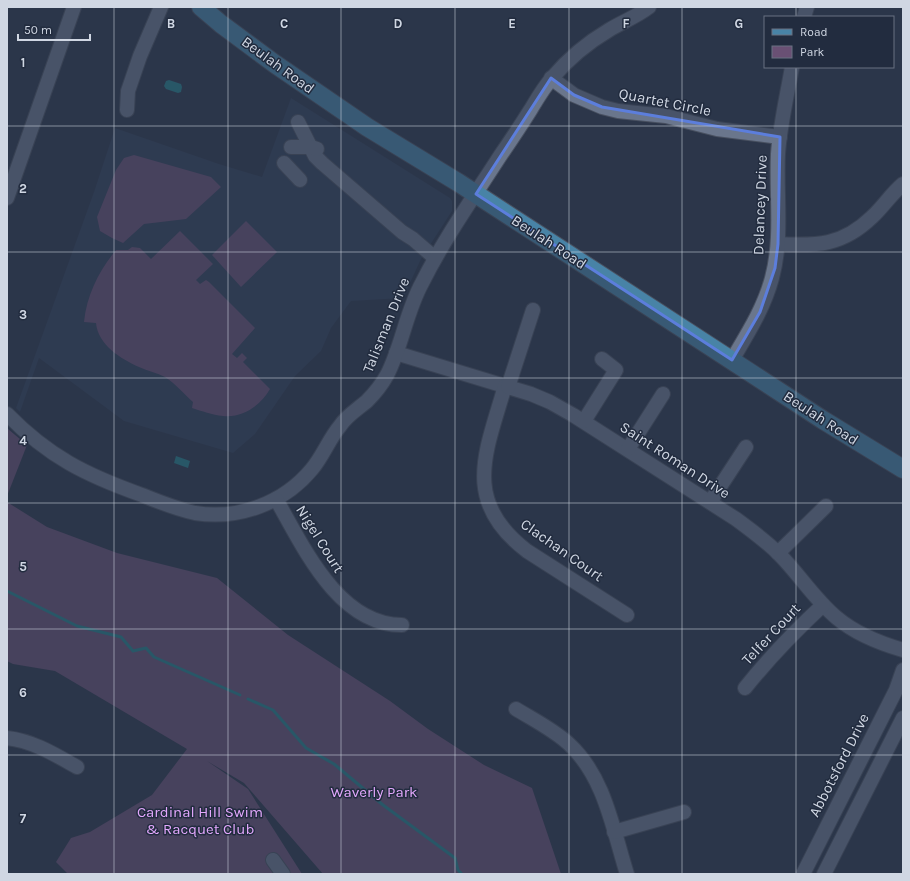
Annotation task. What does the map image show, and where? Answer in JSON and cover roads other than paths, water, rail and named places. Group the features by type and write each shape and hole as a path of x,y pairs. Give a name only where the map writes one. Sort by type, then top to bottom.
{"main road":[{"name":"Beulah Road","path":"201,7 221,24 307,87 366,127 476,194 818,416 903,469"}],"street":[{"path":"7,198 74,7"},
{"path":"127,110 128,91 140,56 161,7"},
{"name":"Talisman Drive","path":"7,414 42,445 83,472 110,484 175,508 195,513 226,514 242,512 276,499 302,480 312,469 341,423 376,391 386,377 414,300 434,258 551,78 583,47 610,29 639,15 649,7"},
{"name":"Delancey Drive","path":"732,360 755,322 765,299 775,268 778,244 777,198 780,138 792,68"},
{"name":"Quartet Circle","path":"551,78 574,95 587,102 607,109 666,116 717,129 780,138"},
{"path":"298,122 315,156 402,232 413,238 434,258"},
{"path":"291,147 311,147"},
{"path":"284,163 300,180"},
{"path":"778,244 807,246 835,241 848,235 861,227 873,216 891,195 903,184"},
{"name":"Clachan Court","path":"533,310 506,386 484,458 483,474 489,504 504,530 514,541 527,551 627,615"},
{"name":"Saint Roman Drive","path":"396,353 506,386 550,402 584,421 710,502 754,533 778,554 837,618 854,630 872,639 903,650"},
{"path":"584,421 616,370 602,359"},
{"path":"628,450 663,394"},
{"path":"710,502 746,447"},
{"name":"Nigel Court","path":"276,499 315,568 327,584 340,597 373,619 385,623 402,624"},
{"path":"778,554 826,506"},
{"name":"Telfer Court","path":"746,688 786,640 823,604"},
{"name":"Abbotsford Drive","path":"803,874 896,690 903,670"},
{"path":"516,709 554,732 569,744 591,771 599,786 626,874"},
{"path":"824,874 903,718"},
{"path":"7,738 32,743 48,750 77,767"},
{"path":"614,832 684,812"},
{"path":"273,860 283,874"}],"waterway":[{"path":"7,591 77,626 121,637 133,651 146,648 154,657 240,695"},
{"path":"248,699 273,710 306,748 334,764 383,805 455,858 458,870 461,873"}],"park label":[{"name":"Waverly Park","path":"374,792"},
{"name":"Cardinal Hill Swim & Racquet Club","path":"200,820"}]}
